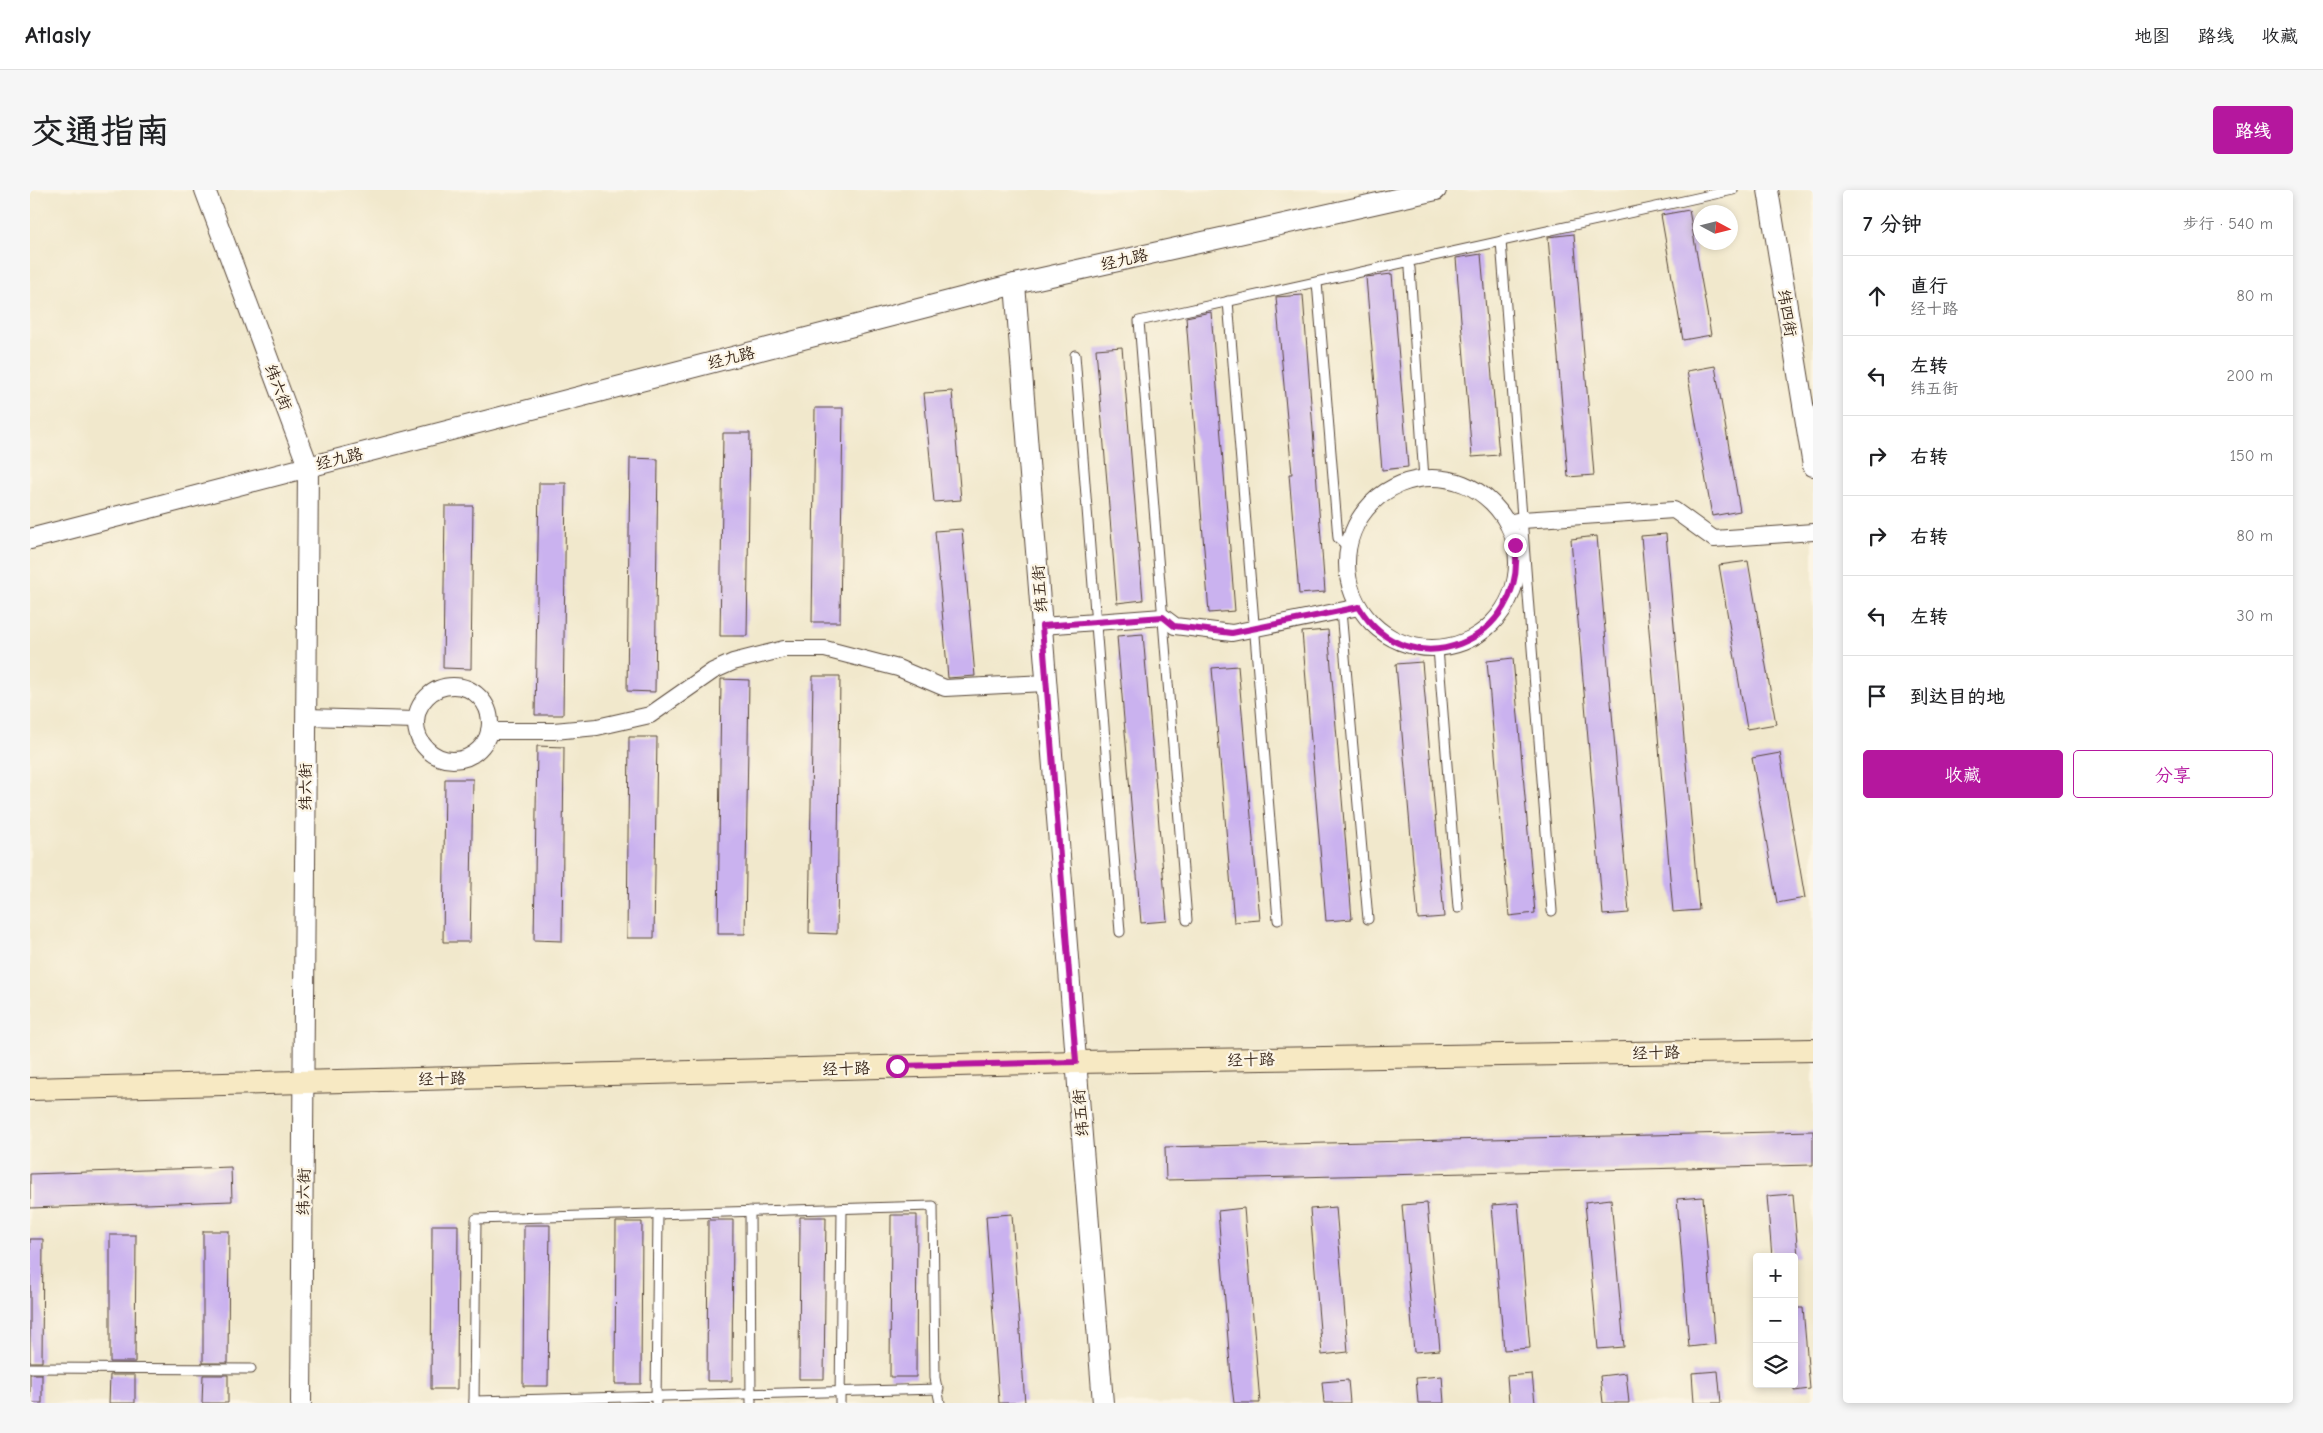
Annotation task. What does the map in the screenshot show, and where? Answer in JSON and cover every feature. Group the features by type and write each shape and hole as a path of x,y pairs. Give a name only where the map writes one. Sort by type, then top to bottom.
{"main road":[{"name":"经十路","path":"30,1089 1076,1062 1813,1050"}],"street":[{"name":"纬六街","path":"205,190 308,466 301,1403"},
{"name":"经九路","path":"30,539 1015,284 1436,190"},
{"name":"纬四街","path":"1768,190 1813,466"},
{"name":"纬五街","path":"1015,284 1103,1403"},
{"path":"1514,522 1512,534 1516,556 1515,580 1508,602 1494,621 1477,636 1456,645 1438,648 1410,646 1388,637 1370,622 1359,607 1349,582 1347,570 1348,547 1359,520 1377,498 1397,486 1424,479 1454,481 1475,490 1514,522 1674,510 1714,539 1813,532"},
{"path":"1042,626 1163,617 1174,626 1232,633 1359,607"},
{"path":"489,730 554,731 598,727 650,715 713,670 733,662 784,649 825,649 898,668 945,688 1046,683"},
{"path":"447,687 462,687 477,694 482,700 489,715 489,730 483,745 478,751 464,759 448,760 440,758 427,749 418,736 416,720 421,704 432,693 447,687"},
{"path":"306,717 416,720"}],"lane":[{"path":"1187,920 1139,321 1733,190"},
{"path":"1501,241 1514,522 1552,911"},
{"path":"1410,268 1424,479"},
{"path":"1317,282 1338,538 1348,547"},
{"path":"1228,302 1278,920"},
{"path":"1075,355 1120,932"},
{"path":"1341,610 1368,918"},
{"path":"1438,648 1458,908"},
{"path":"939,1388 474,1402 476,1219 933,1206 935,1378 939,1388 940,1403"},
{"path":"840,1403 842,1208"},
{"path":"750,1211 751,1403"},
{"path":"656,1403 658,1214"},
{"path":"30,1368 251,1369"}],"building":[{"path":"1689,210 1693,233 1693,250 1696,250 1711,335 1683,340 1661,215"},
{"path":"1574,234 1594,475 1568,477 1548,237"},
{"path":"1481,254 1499,455 1472,457 1456,258"},
{"path":"1392,274 1408,467 1382,470 1366,277"},
{"path":"1303,295 1325,592 1299,594 1289,474 1292,474 1276,297"},
{"path":"1211,312 1235,611 1209,613 1186,317"},
{"path":"1122,347 1143,600 1117,603 1096,349"},
{"path":"1715,366 1740,511 1712,516 1687,371"},
{"path":"952,391 961,500 934,502 924,393"},
{"path":"815,408 843,408 840,622 812,622"},
{"path":"723,433 750,433 747,636 720,636"},
{"path":"630,458 658,459 655,692 627,691"},
{"path":"539,483 566,483 563,715 535,715"},
{"path":"445,506 473,506 471,669 443,668"},
{"path":"962,529 975,676 948,678 935,531"},
{"path":"1666,534 1699,910 1673,912 1641,536"},
{"path":"1597,536 1629,913 1603,915 1571,539"},
{"path":"1748,561 1776,724 1747,729 1719,565"},
{"path":"1328,630 1352,919 1326,921 1302,632"},
{"path":"1143,634 1167,921 1141,923 1117,636"},
{"path":"1513,658 1535,913 1509,916 1487,661"},
{"path":"1422,662 1444,917 1418,919 1396,664"},
{"path":"1238,666 1260,920 1234,922 1212,668"},
{"path":"813,676 840,676 837,934 809,933"},
{"path":"721,679 749,680 745,934 718,934"},
{"path":"629,737 657,737 654,938 627,938"},
{"path":"537,746 564,747 562,941 534,940"},
{"path":"1780,753 1805,898 1777,903 1752,758"},
{"path":"445,779 473,779 470,942 443,942"},
{"path":"1813,1131 1813,1165 1166,1180 1165,1147"},
{"path":"231,1167 232,1201 30,1208 30,1174"},
{"path":"1793,1194 1798,1253 1772,1253 1767,1196"},
{"path":"1703,1197 1715,1344 1689,1347 1677,1199"},
{"path":"1611,1199 1624,1347 1598,1349 1585,1202"},
{"path":"1427,1203 1440,1350 1414,1352 1402,1205"},
{"path":"1518,1203 1530,1348 1504,1350 1492,1205"},
{"path":"1336,1207 1348,1352 1322,1355 1310,1209"},
{"path":"1244,1208 1260,1403 1234,1403 1231,1378 1218,1211"},
{"path":"1012,1214 1025,1403 999,1403 986,1216"},
{"path":"891,1215 917,1215 916,1377 890,1377"},
{"path":"800,1217 826,1217 824,1379 799,1379"},
{"path":"708,1220 733,1220 732,1381 707,1381"},
{"path":"616,1222 642,1222 641,1384 615,1384"},
{"path":"432,1225 458,1225 457,1389 431,1389"},
{"path":"524,1225 550,1225 548,1386 523,1386"},
{"path":"203,1231 229,1231 228,1363 203,1363"},
{"path":"110,1235 136,1235 135,1362 110,1362"},
{"path":"30,1239 43,1239 42,1362 30,1362"},
{"path":"1798,1308 1803,1308 1810,1389 1794,1391 1794,1388 1798,1388"},
{"path":"1718,1371 1721,1403 1694,1403 1692,1373"},
{"path":"1626,1373 1629,1403 1603,1403 1600,1376"},
{"path":"30,1374 42,1374 42,1403 30,1403"},
{"path":"1532,1374 1535,1403 1509,1403 1507,1376"},
{"path":"110,1375 135,1375 135,1403 109,1403"},
{"path":"203,1375 228,1375 228,1403 202,1403"},
{"path":"1442,1376 1444,1403 1418,1403 1416,1378"},
{"path":"1348,1380 1350,1403 1324,1403 1322,1382"}],"route":[{"path":"897,1066 1076,1062 1042,626 1163,617 1174,626 1232,633 1359,607 1370,622 1388,637 1398,642 1421,648 1444,648 1477,636 1502,612 1508,602 1515,580 1515,545"}]}
